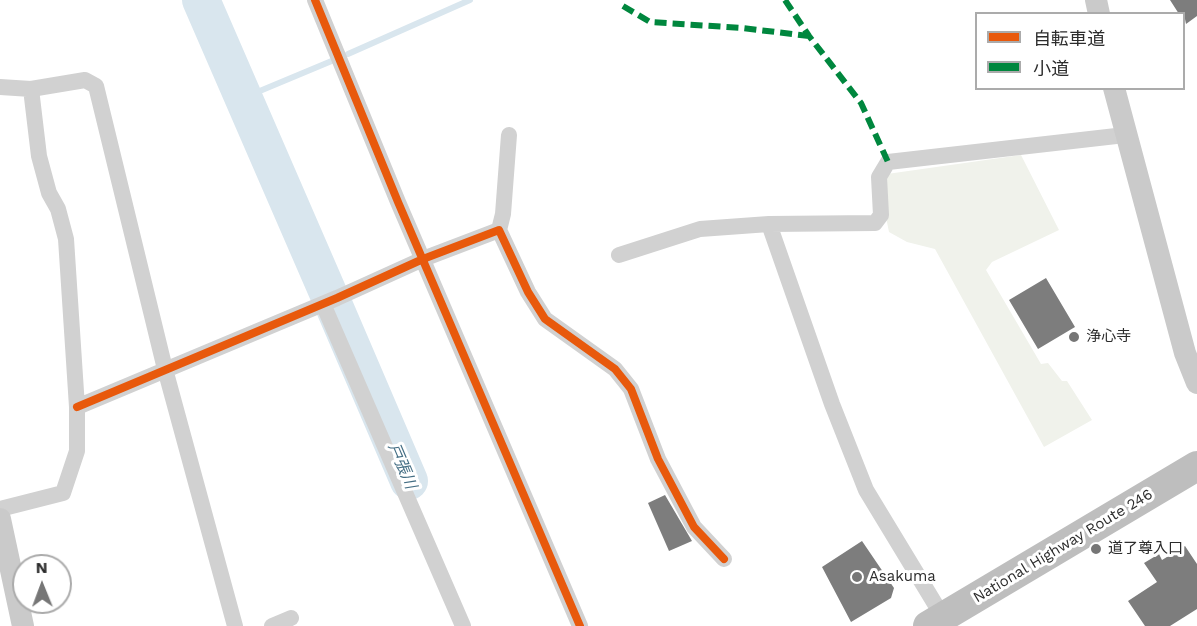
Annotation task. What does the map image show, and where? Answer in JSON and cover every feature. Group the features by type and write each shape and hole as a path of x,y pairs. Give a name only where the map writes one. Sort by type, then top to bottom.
{"highway":[{"name":"National Highway Route 246","path":"935,621 1197,466"}],"street":[{"path":"315,0 580,626"},
{"path":"0,87 31,89 85,80 96,86 165,369 235,626"},
{"path":"0,509 63,493 77,451 77,406 66,239 58,209 49,193 39,156 31,89"},
{"path":"1114,90 1185,353 1197,383"},
{"path":"509,135 503,214 499,230 534,290 545,319 615,369 631,389 658,459 694,528 724,559"},
{"path":"619,255 677,234 700,229 769,224 875,223 881,215 879,177 888,162 1125,135"},
{"path":"769,224 832,404 866,490 935,621"},
{"path":"77,406 329,302 423,259 499,230"},
{"path":"329,302 463,626"},
{"path":"0,519 23,626"},
{"path":"272,626 291,618"}],"shaded area":[{"path":"1021,155 1059,230 992,262 986,270 1041,364 1048,363 1062,381 1067,381 1092,420 1044,447 935,249 907,242 889,232 880,188 887,174"}],"building":[{"path":"1170,0 1197,0 1197,16 1186,24 1185,12 1178,12"},
{"path":"1046,278 1075,327 1038,349 1009,300"},
{"path":"665,495 692,541 669,551 648,503"},
{"name":"Asakuma","path":"862,541 894,588 891,598 851,622 822,567"},
{"path":"1185,546 1197,564 1197,609 1170,626 1145,626 1128,601 1157,582 1144,563 1159,554 1162,560"}],"waterway":[{"name":"戸張川","path":"201,0 329,295"},
{"path":"348,54 470,0"},
{"path":"243,98 334,60"},
{"name":"戸張川","path":"334,306 409,481"}],"marked path":[{"path":"785,0 809,36 861,103 888,162"},
{"path":"623,6 650,22 742,28 809,36"}],"cycle path":[{"path":"315,0 398,202 580,626"},
{"path":"77,407 337,298 423,259 499,230 528,292 545,319 615,369 631,389 658,459 694,527 724,559"}],"place":[{"name":"浄心寺","path":"1074,337"},
{"name":"道了尊入口","path":"1096,549"},
{"name":"Asakuma","path":"857,577"}]}
